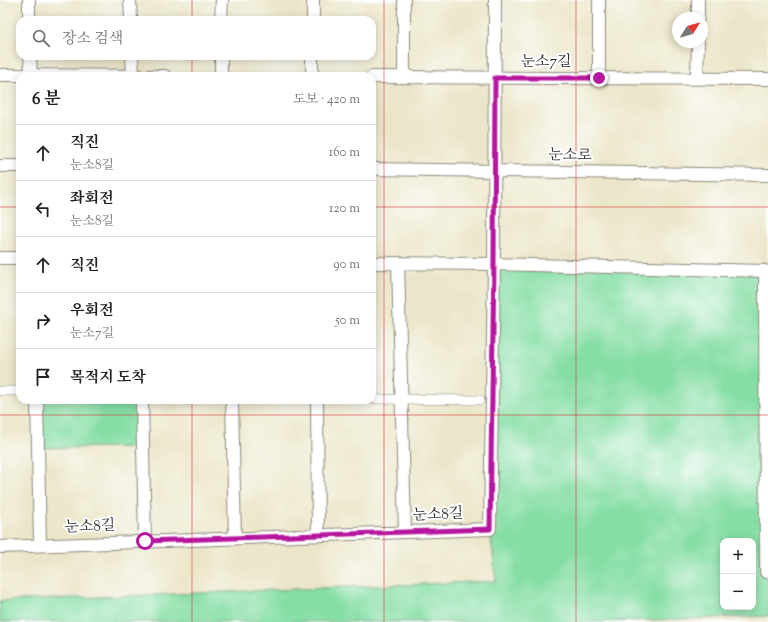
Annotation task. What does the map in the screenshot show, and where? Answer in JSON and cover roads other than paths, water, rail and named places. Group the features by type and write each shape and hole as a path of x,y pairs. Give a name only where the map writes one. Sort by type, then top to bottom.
{"street":[{"path":"29,0 29,16"},
{"path":"130,0 131,16"},
{"path":"221,16 222,0"},
{"path":"313,0 313,16"},
{"path":"404,0 404,77"},
{"path":"494,264 496,0"},
{"path":"599,0 599,78"},
{"path":"698,0 698,12"},
{"path":"697,78 698,48"},
{"path":"30,60 31,72"},
{"path":"132,60 132,72"},
{"path":"221,60 221,72"},
{"path":"312,60 312,72"},
{"path":"0,75 16,75"},
{"name":"눈소7길","path":"376,77 768,79"},
{"path":"0,166 16,166"},
{"name":"눈소로","path":"376,169 768,175"},
{"path":"0,258 16,258"},
{"path":"376,263 494,264 765,271 767,415 766,572"},
{"path":"398,263 405,532"},
{"name":"눈소8길","path":"0,547 490,529 494,264"},
{"path":"0,391 16,391"},
{"path":"376,399 480,400"},
{"path":"38,404 40,545"},
{"path":"142,404 145,541"},
{"path":"232,404 235,538"},
{"path":"316,404 318,535"}]}
